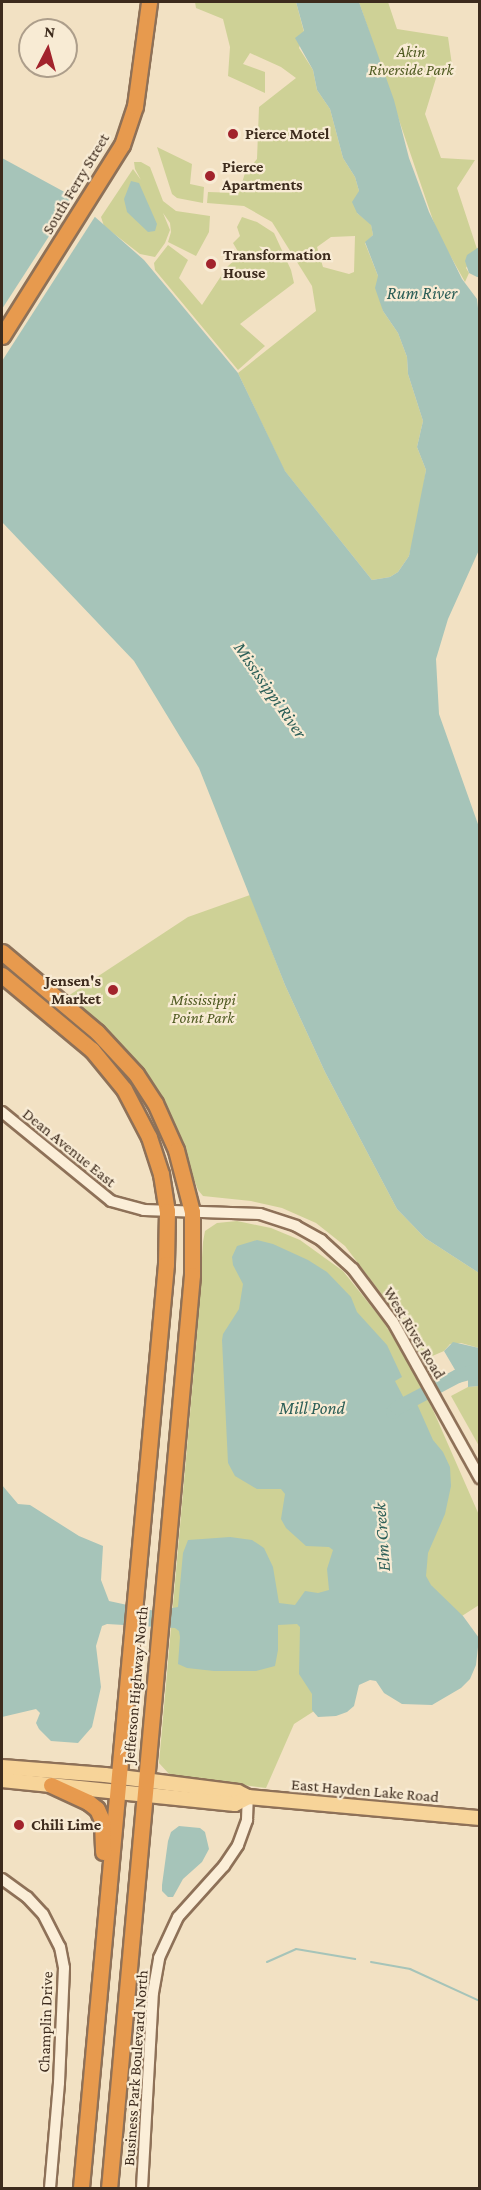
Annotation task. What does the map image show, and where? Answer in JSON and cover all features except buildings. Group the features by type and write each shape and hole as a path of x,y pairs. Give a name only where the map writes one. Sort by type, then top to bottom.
{"highway":[{"name":"South Ferry Street","path":"2,336 114,161 129,127 138,91 149,2"},
{"path":"2,944 7,957"},
{"name":"Jefferson Highway North","path":"7,957 97,1032 136,1074 164,1121 186,1185 192,1212 193,1261 160,1630 103,1927 81,2188"},
{"name":"Jefferson Highway North","path":"2,975 92,1050 124,1089 150,1137 161,1174 167,1211 166,1264 133,1627 131,1786 109,2188"},
{"path":"51,1785 88,1802 97,1809 102,1820 103,1927"}],"main road":[{"name":"East Hayden Lake Road","path":"2,1767 235,1804 248,1797 480,1818"},
{"name":"East Hayden Lake Road","path":"2,1780 51,1785 131,1786"}],"street":[{"name":"Dean Avenue East","path":"2,1112 111,1201 144,1210 192,1212"},
{"name":"West River Road","path":"192,1212 260,1214 296,1226 321,1240 352,1269 393,1322 480,1478"},
{"name":"Business Park Boulevard North","path":"142,2188 153,1993 159,1958 178,1917 224,1866 238,1845 247,1820 248,1797"},
{"name":"Champlin Drive","path":"2,1879 27,1897 43,1914 60,1947 64,1968 59,2083 50,2188"}],"green space":[{"path":"195,2 296,2 304,32 299,48 313,70 317,90 330,109 343,158 355,177 359,191 357,213 371,224 373,235 365,243 378,276 383,311 398,333 407,357 408,374 423,421 417,447 426,470 419,517 409,556 398,572 390,577 372,580 284,470 238,373 316,311 312,286 272,222 244,206 207,203 208,192 239,193 245,173 257,159 259,107 296,78 281,67 250,53 243,64 265,72 265,93 228,76 230,47 223,19 196,8","holes":["355,236 354,272 349,274 323,267 317,247 331,237"]},
{"name":"Akin Riverside Park","path":"359,2 388,2 397,29 448,37 452,65 437,75 425,114 441,158 475,160 457,188 477,249 466,268 469,273 465,282 437,232"},
{"path":"157,147 192,164 190,184 204,187 203,203 177,198 172,194"},
{"path":"134,162 141,162 150,167 163,201 176,211 210,216 209,232 196,256 168,242 171,232 170,223 163,213 170,230 165,243 155,257 140,254 104,226 101,217 133,169 141,180"},
{"path":"242,217 257,222 274,233 291,270 294,283 240,324 265,346 238,370 155,270 154,263 168,245 188,260 179,278 202,305 227,267 240,255 233,243 240,236 237,227"},
{"name":"Mississippi Point Park","path":"250,895 285,985 325,1072 397,1209 425,1238 479,1273 479,1348 461,1343 450,1344 444,1351 423,1360 390,1305 345,1246 316,1223 282,1208 251,1201 203,1196 198,1190 159,1094 126,1050 68,996 188,917"},
{"name":"Mill Pond","path":"237,1221 271,1228 300,1240 343,1271 383,1321 407,1360 433,1410 479,1515 479,1605 294,1724 266,1788 170,1775 159,1763 197,1335 203,1242 205,1231 217,1223"},
{"path":"479,1386 479,1446 451,1396 468,1387"}],"water":[{"path":"296,2 359,2 394,100 409,158 429,212 462,279 477,299 479,317 479,550 448,619 436,659 439,714 479,827 479,1273 425,1238 397,1209 325,1072 285,985 199,768 134,661 2,522 2,158 70,195 144,260 238,373 285,471 372,580 390,577 398,572 409,556 426,470 417,447 423,421 408,374 407,357 398,333 383,311 375,288 378,276 365,242 373,235 371,225 357,213 352,202 359,191 355,177 343,158 330,109 317,90 313,70 295,38 304,31"},
{"path":"131,181 139,183 157,224 155,231 148,232 127,212 124,199"},
{"path":"479,247 479,277 477,277 469,273 465,261 467,255"},
{"name":"Mill Pond","path":"257,1240 273,1244 308,1260 327,1272 351,1297 357,1312 387,1345 402,1377 395,1381 409,1408 417,1404 433,1440 443,1452 450,1467 451,1486 445,1514 428,1553 426,1576 431,1585 463,1616 479,1638 476,1665 470,1679 461,1688 432,1705 402,1704 384,1693 376,1681 370,1680 359,1685 354,1706 347,1712 336,1716 318,1717 312,1710 312,1694 299,1674 300,1627 297,1624 278,1625 278,1650 275,1666 256,1671 214,1671 187,1668 178,1664 180,1637 179,1631 175,1628 107,1624 102,1626 96,1646 101,1687 92,1727 78,1743 51,1741 36,1723 40,1713 36,1709 2,1717 2,1485 18,1504 30,1505 79,1536 103,1546 101,1580 109,1601 155,1611 178,1607 183,1553 188,1540 230,1537 252,1540 264,1548 273,1567 279,1603 295,1605 305,1591 318,1593 329,1590 327,1569 333,1550 329,1547 306,1546 286,1528 281,1519 285,1494 281,1489 257,1489 235,1476 228,1463 222,1340 223,1334 239,1309 243,1284 233,1265 232,1257 237,1246"},
{"path":"453,1342 479,1348 479,1386 468,1387 468,1379 461,1380 444,1351"},
{"path":"179,1826 200,1828 205,1832 209,1849 202,1862 183,1879 173,1897 168,1897 162,1891 162,1885 168,1841 171,1832"}],"pier":[{"path":"75,196 96,215 2,361 2,309"}],"waterway":[{"name":"Elm Creek","path":"393,1412 458,1376 480,1370"},
{"path":"267,1962 296,1949 355,1959"},
{"path":"371,1962 410,1969 480,2001"}],"place":[{"name":"Pierce Motel","path":"233,134"},
{"name":"Pierce Apartments","path":"210,176"},
{"name":"Transformation House","path":"211,264"},
{"name":"Jensen's Market","path":"113,990"},
{"name":"Chili Lime","path":"19,1825"}],"water label":[{"name":"Rum River","path":"422,293"},
{"name":"Mississippi River","path":"270,690"}]}
